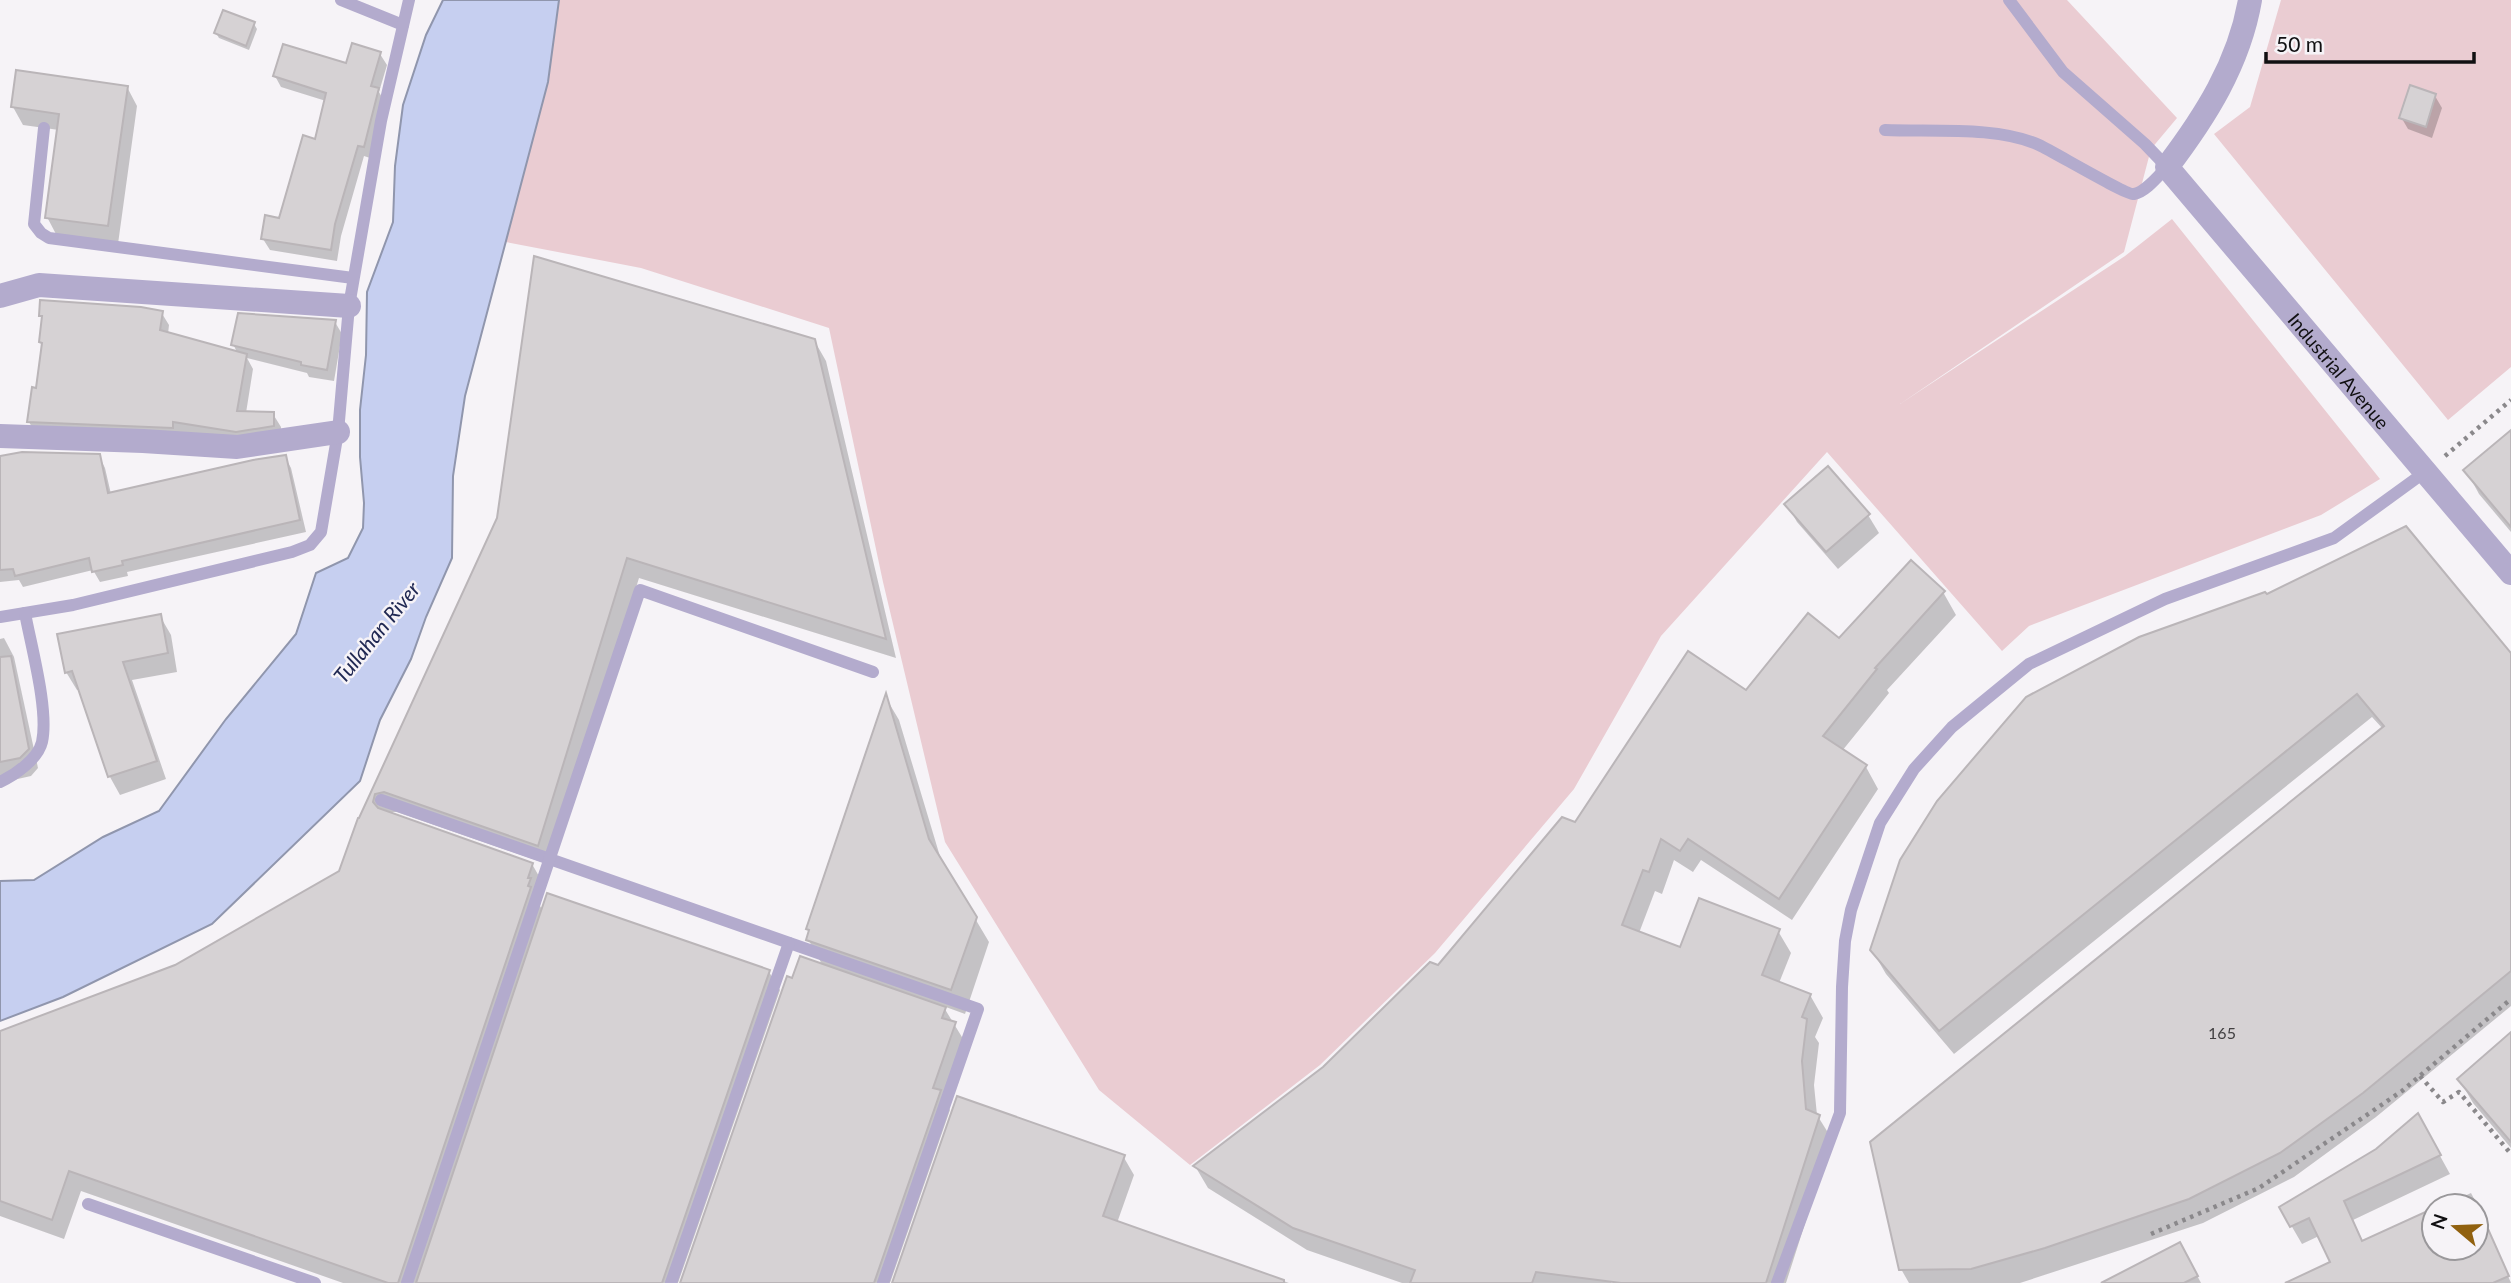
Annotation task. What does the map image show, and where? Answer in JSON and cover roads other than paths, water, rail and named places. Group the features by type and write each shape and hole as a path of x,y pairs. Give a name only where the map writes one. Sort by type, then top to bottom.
{"street":[{"path":"2167,167 2201,123 2228,70 2250,0"},
{"name":"Industrial Avenue","path":"2167,167 2511,573"},
{"path":"0,296 39,285 349,306"},
{"path":"0,436 237,447 338,432"}],"lane":[{"path":"341,0 403,25"},
{"path":"0,617 73,605 292,552 310,545 321,532 338,432 349,306 381,121 409,0"},
{"path":"1885,130 2003,134 2037,144 2122,192 2133,194 2142,190 2167,167 2145,144 2063,72 2009,0"},
{"path":"44,128 34,224 49,239 354,278"},
{"path":"1777,1283 1840,1113 1842,987 1845,942 1851,909 1880,822 1914,769 1952,727 2029,664 2165,599 2334,538 2425,472"},
{"path":"407,1283 640,590 873,672"},
{"path":"0,782 20,772 41,744 43,712 24,613"},
{"path":"381,800 978,1009 883,1283"},
{"path":"671,1283 789,943"},
{"path":"88,1204 315,1283"}],"water":[{"name":"Tullahan River","path":"443,0 559,0 548,82 465,396 453,476 452,558 411,659 380,720 360,781 212,924 63,997 0,1021 0,881 34,880 103,837 159,811 226,719 296,634 316,573 348,558 363,528 360,410 366,355 367,292 393,222 395,166 403,105 426,35"}]}
